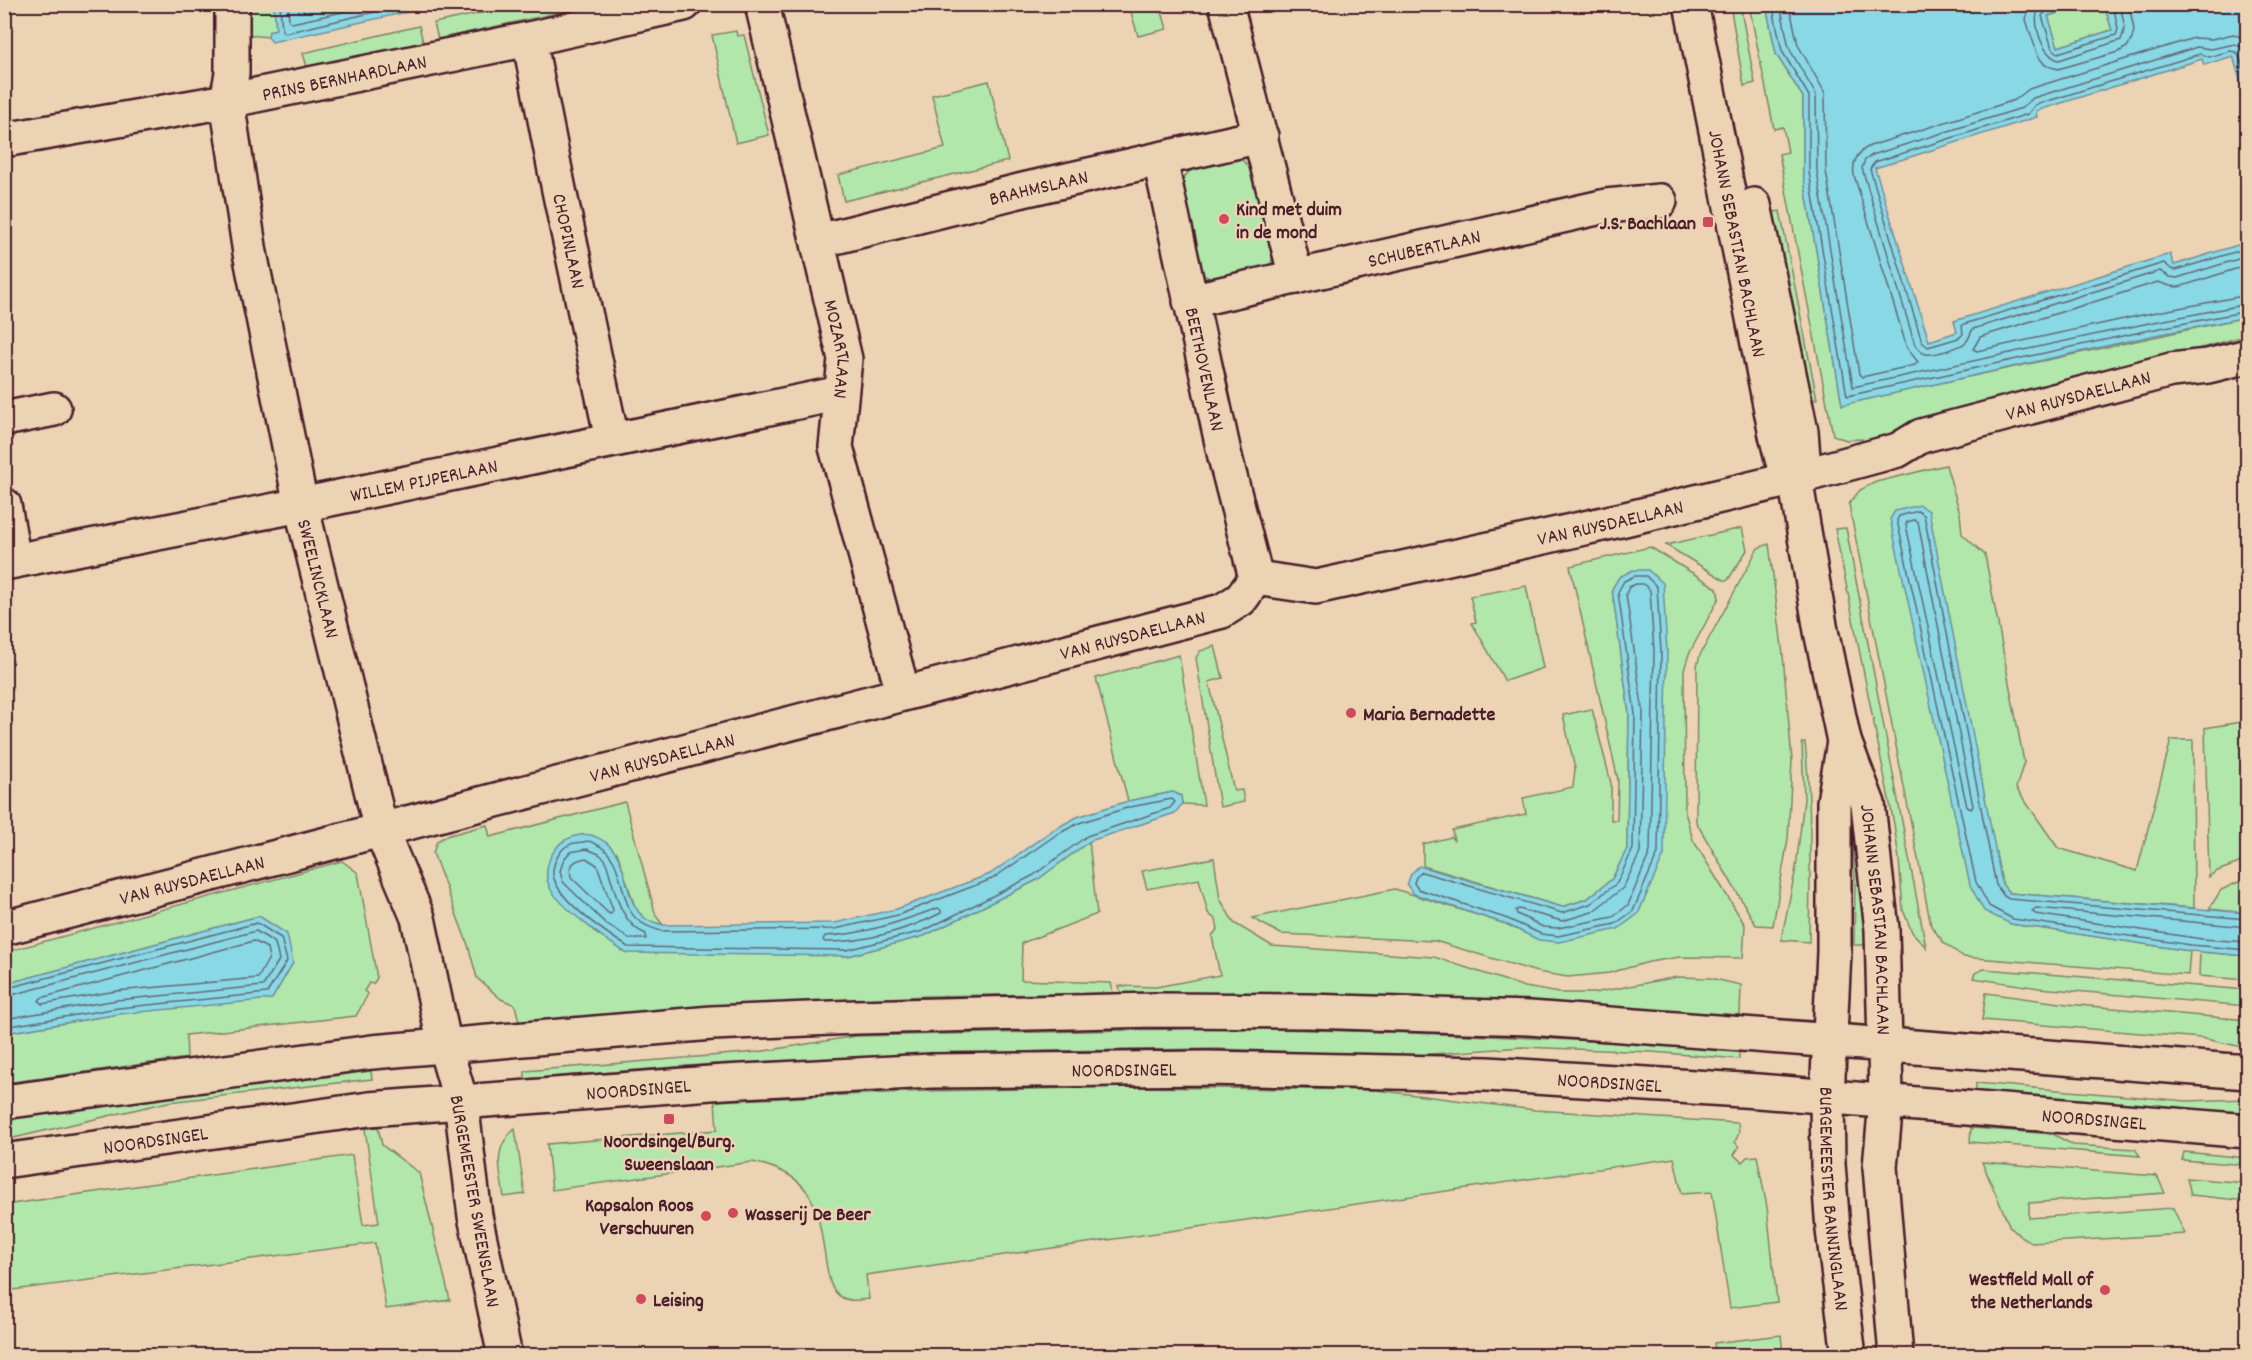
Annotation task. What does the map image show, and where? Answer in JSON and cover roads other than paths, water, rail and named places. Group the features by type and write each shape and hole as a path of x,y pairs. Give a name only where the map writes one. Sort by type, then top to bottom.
{"street":[{"name":"SWEELINCKLAAN","path":"232,4 232,73 227,101 248,245 301,505 381,830 418,918 445,1047"},
{"name":"PRINS BERNHARDLAAN","path":"4,140 227,101 529,39 684,4"},
{"name":"MOZARTLAAN","path":"762,4 845,359 836,447 903,693"},
{"path":"1227,4 1296,277"},
{"name":"JOHANN SEBASTIAN BACHLAAN","path":"1691,4 1773,423 1782,459 1795,478 1821,631 1844,741 1868,804 1882,929 1886,1102"},
{"name":"JOHANN SEBASTIAN BACHLAAN","path":"1713,4 1799,420 1803,457 1795,478"},
{"name":"CHOPINLAAN","path":"529,39 612,440"},
{"name":"BRAHMSLAAN","path":"819,242 1023,190 1261,136"},
{"name":"BEETHOVENLAAN","path":"1160,160 1225,457 1256,578"},
{"name":"SCHUBERTLAAN","path":"1190,301 1606,206 1660,201"},
{"name":"VAN RUYSDAELLAAN","path":"4,928 1222,611 1241,599 1256,578 1316,587 1621,520 1795,478 1898,450 1921,436 2171,370 2208,366 2247,356"},
{"name":"WILLEM PIJPERLAAN","path":"9,562 301,505 841,393"},
{"path":"4,419 54,409"},
{"path":"4,505 9,562"},
{"name":"JOHANN SEBASTIAN BACHLAAN","path":"1830,1041 1834,952 1834,802 1844,741"},
{"path":"4,1102 372,1052 712,1023 1155,1010 1308,1011 1529,1018 2247,1072"},
{"name":"BURGEMEESTER BANNINGLAAN","path":"1830,1041 1827,1164 1849,1356"},
{"name":"BURGEMEESTER SWEENSLAAN","path":"445,1047 460,1102 475,1216 498,1354"},
{"name":"NOORDSINGEL","path":"4,1161 369,1109 712,1083 931,1071 1207,1068 1487,1074 1827,1097 2247,1131"},
{"path":"1886,1102 1880,1167 1896,1356"}],"water":[{"path":"274,5 414,5 416,10 272,42 268,37 269,31 276,29"},
{"path":"1766,5 2083,5 2048,16 2058,47 2112,30 2105,8 2115,5 2244,5 2248,15 2247,104 2233,56 2204,65 2202,59 2036,111 2037,117 1875,168 1929,341 1957,332 1954,321 2170,254 2174,265 2247,242 2247,317 2151,336 1842,405 1803,173 1803,97 1776,54"},
{"path":"1920,505 1929,511 2002,884 2009,893 2247,913 2247,956 2190,951 2011,924 1984,911 1970,885 1890,519 1895,511"},
{"path":"1633,570 1648,570 1663,583 1667,651 1664,855 1638,914 1618,929 1559,942 1539,940 1506,924 1414,894 1407,885 1411,874 1419,866 1562,907 1587,899 1612,879 1627,849 1629,713 1612,589 1619,577"},
{"path":"1173,792 1181,796 1182,804 1175,813 1090,841 1037,880 924,936 848,956 626,953 573,914 555,896 547,877 549,860 561,843 573,837 591,835 605,842 614,851 621,862 637,910 652,922 663,925 835,923 897,909 990,874 1053,830 1077,817 1128,801"},
{"path":"259,916 287,934 293,963 272,999 119,1014 5,1033 5,984"}],"place":[{"name":"Kind met duim in de mond","path":"1224,219"},
{"name":"J.S. Bachlaan","path":"1708,222"},
{"name":"Maria Bernadette","path":"1351,713"},
{"name":"Noordsingel/Burg. Sweenslaan","path":"669,1119"},
{"name":"Wasserij De Beer","path":"733,1213"},
{"name":"Kapsalon Roos Verschuuren","path":"706,1216"},
{"name":"Westfield Mall of the Netherlands","path":"2105,1290"},
{"name":"Leising","path":"641,1299"}]}
